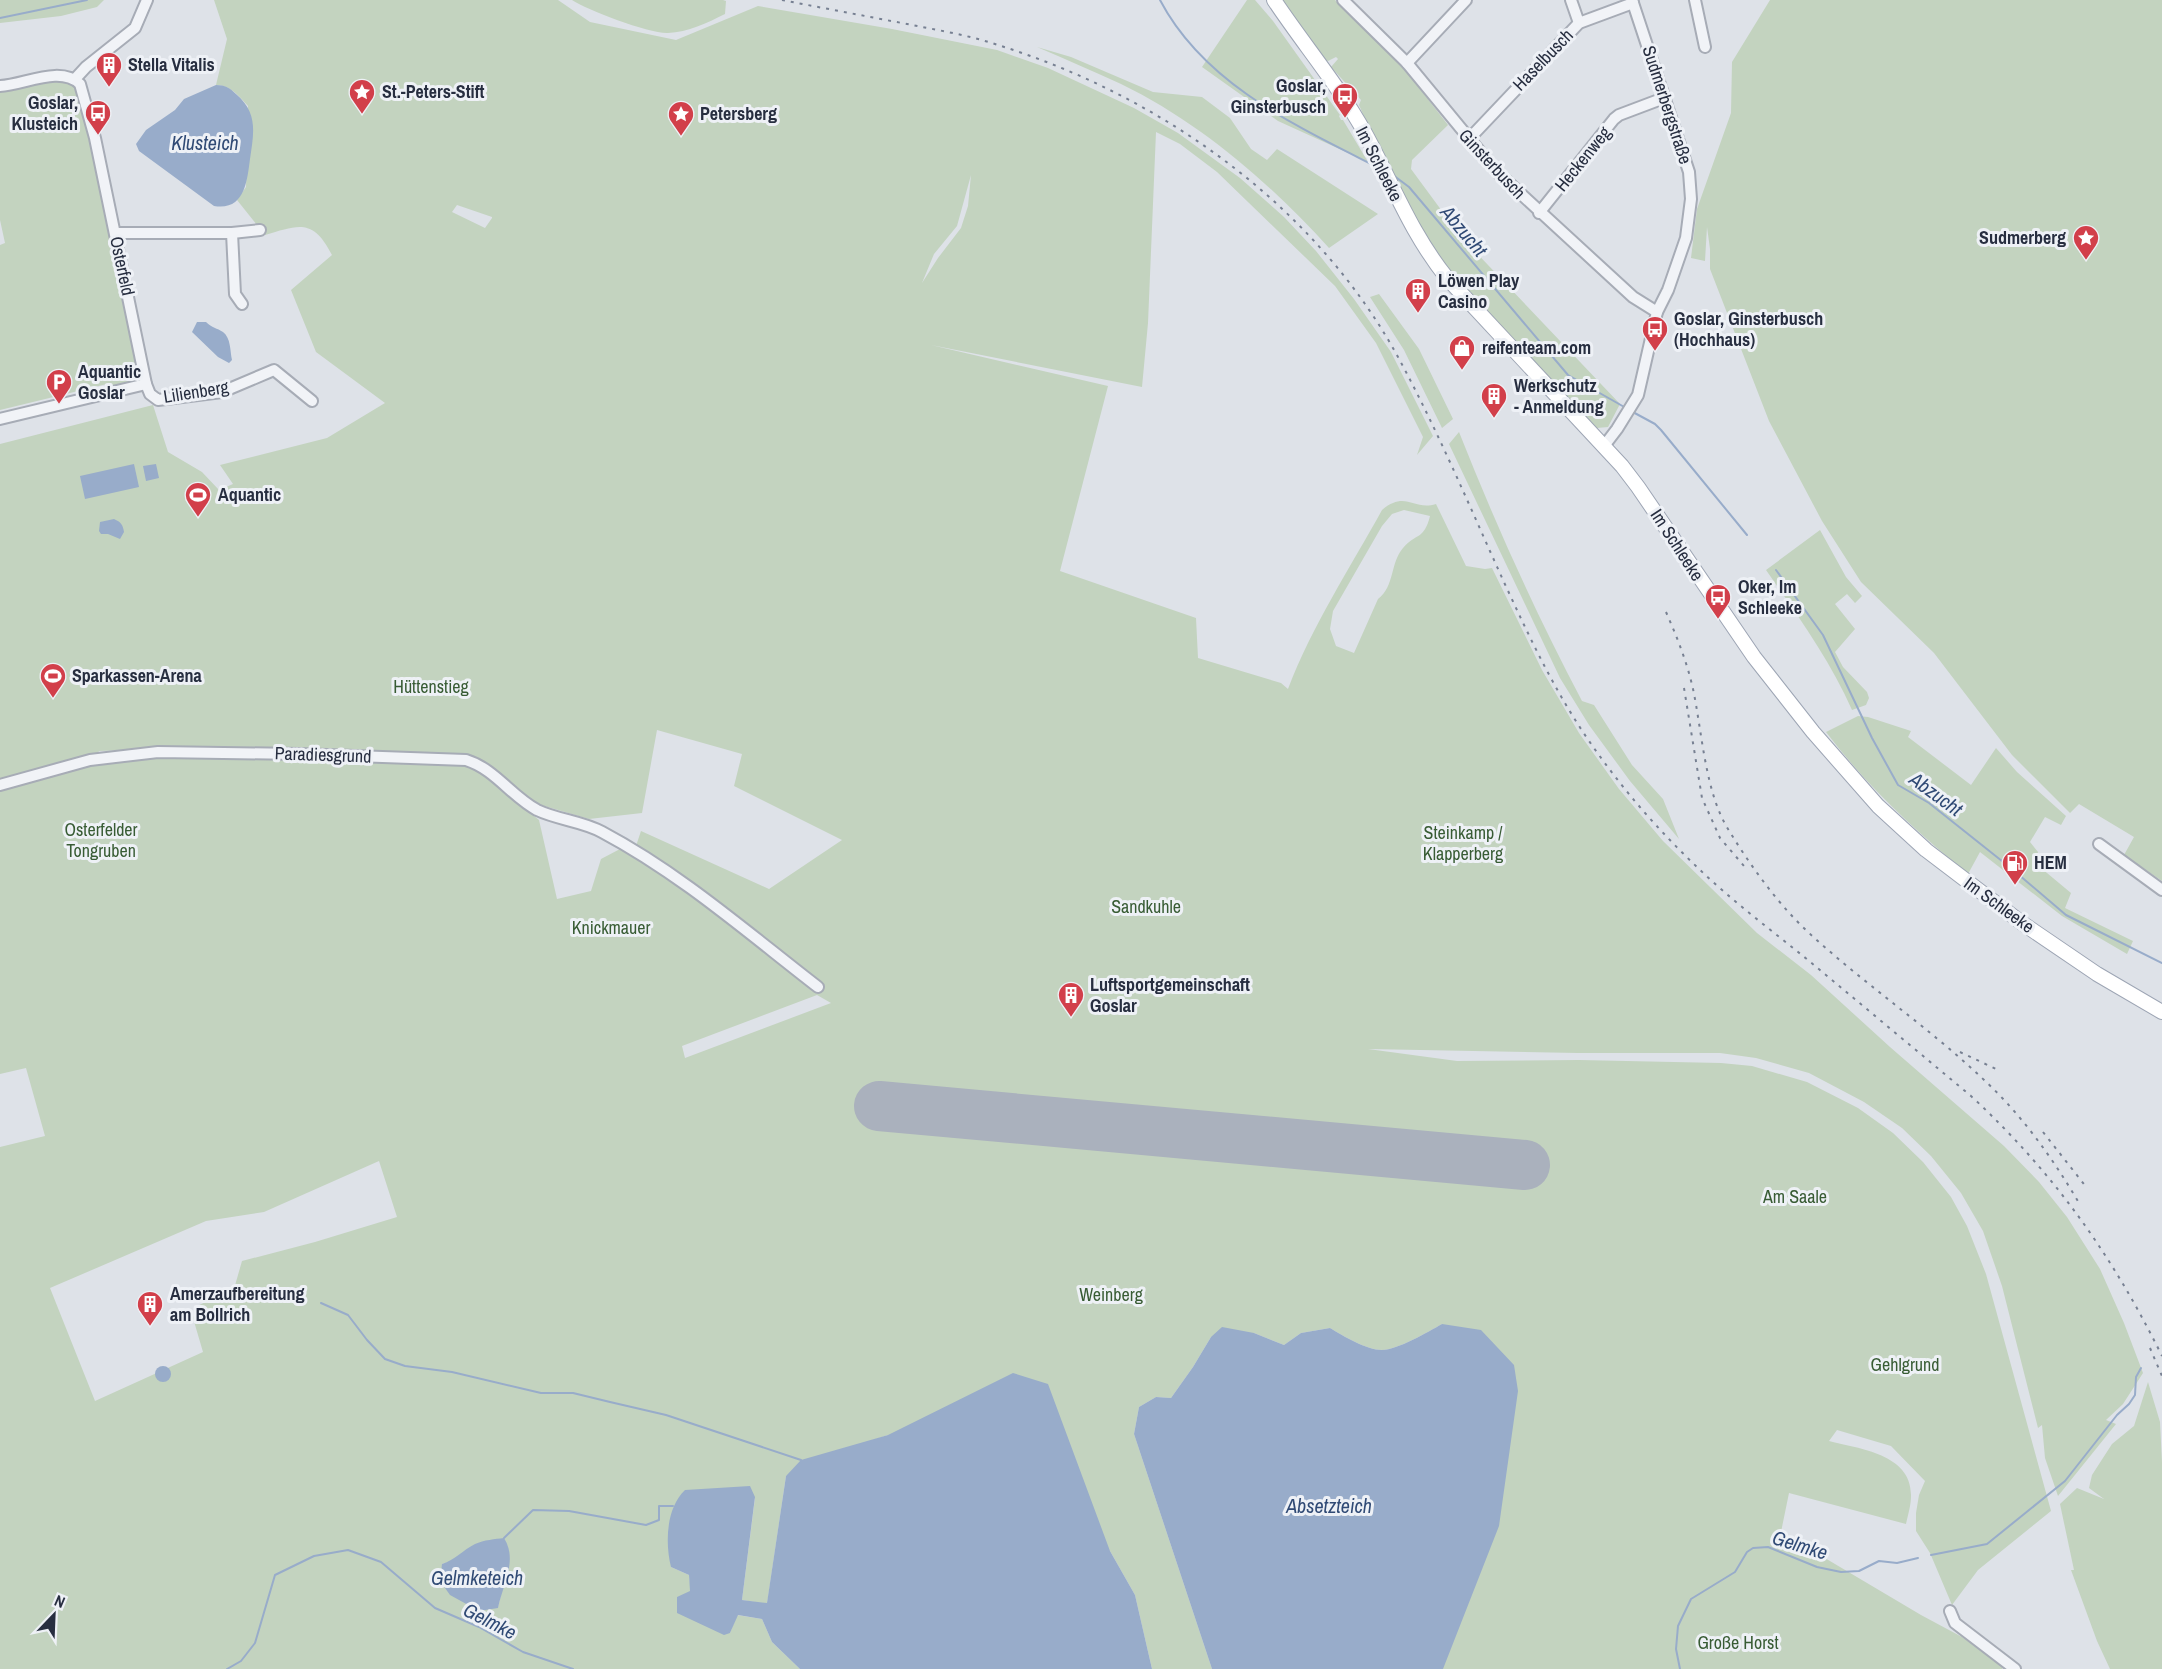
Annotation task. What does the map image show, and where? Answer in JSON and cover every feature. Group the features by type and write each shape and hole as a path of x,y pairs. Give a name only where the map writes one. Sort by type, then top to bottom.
{"main road":[{"name":"Im Schleeke","path":"1274,0 1354,116 1419,240 1447,278 1604,446 1638,487 1766,673 1813,732 1878,806 1926,850 2022,923 2097,974 2162,1012"}],"street":[{"path":"0,86 57,76 75,80 86,68 135,28 147,0"},
{"name":"Ginsterbusch","path":"1343,0 1407,63 1468,140 1496,171 1539,213 1633,297 1657,312"},
{"path":"1407,63 1466,0"},
{"path":"1571,0 1579,23"},
{"path":"1695,0 1704,47"},
{"name":"Haselbusch","path":"1468,140 1579,23 1632,1"},
{"name":"Sudmerbergstraße","path":"1604,446 1634,403 1648,359 1657,312 1668,290 1686,238 1691,199 1689,172 1632,1"},
{"name":"Osterfeld","path":"75,80 84,92 146,384"},
{"name":"Heckenweg","path":"1539,213 1614,119 1619,115 1664,99"},
{"path":"115,232 248,233 260,230"},
{"path":"232,233 235,294 242,304"},
{"name":"Lilienberg","path":"146,384 150,394 158,400 222,392 274,370 312,401"},
{"path":"0,419 146,384"},
{"name":"Paradiesgrund","path":"0,784 90,760 158,752 299,753 458,759 473,762 485,768 536,809 592,827 656,863 711,902 818,987"},
{"path":"2098,843 2162,890"},
{"path":"1950,1611 1955,1623 2014,1668"}],"green space":[{"path":"0,0 104,0 97,7 61,16 0,23"},
{"path":"214,0 558,0 590,22 676,40 758,6 997,50 1048,68 1134,108 1178,133 1240,178 1284,217 1316,251 1354,299 1391,352 1433,436 1417,455 1423,437 1376,343 1335,286 1217,172 1180,144 1156,132 1148,323 1142,387 931,345 1108,386 1060,571 1196,618 1198,658 1281,683 1288,689 1320,620 1382,510 1390,504 1404,501 1421,505 1436,504 1466,566 1492,568 1542,670 1579,733 1619,789 1663,841 1757,933 1811,975 2004,1146 2039,1182 2067,1217 2100,1269 2143,1373 2123,1404 2106,1420 2116,1424 2058,1496 2045,1458 2042,1425 2038,1428 2002,1286 1983,1231 1961,1193 1931,1156 1902,1128 1864,1102 1809,1073 1756,1058 1720,1053 1368,1049 1457,1061 1579,1060 1721,1063 1752,1066 1807,1082 1858,1108 1893,1133 1923,1162 1951,1197 1967,1226 1986,1274 2051,1511 1978,1570 1952,1605 1930,1553 1916,1531 1919,1495 1925,1481 1891,1446 1837,1430 1829,1441 1882,1456 1894,1462 1903,1471 1909,1482 1911,1496 1906,1524 1789,1493 1781,1532 1962,1637 2004,1666 2002,1669 1443,1669 1442,1324 1404,1344 1382,1350 1362,1345 1330,1328 1301,1333 1284,1345 1254,1333 1211,1337 1171,1398 1156,1397 1139,1407 1134,1434 1212,1669 1152,1669 1135,1595 1110,1551 888,1435 786,1476 767,1604 742,1600 755,1498 671,1567 689,1575 691,1591 730,1633 737,1615 762,1619 772,1642 800,1669 0,1669 0,1147 45,1136 26,1068 0,1074 0,444 153,405 168,452 202,472 219,490 233,484 220,465 327,438 385,403 316,352 291,290 332,255 325,243 318,235 304,227 265,235 237,200 246,187 248,106 230,89 216,85 227,39","holes":["971,175 968,206 961,228 922,283 934,254 957,226","457,205 492,217 485,228 452,212","1404,510 1430,516 1422,533 1408,543 1399,554 1387,588 1378,599 1354,653 1336,646 1330,629 1333,611 1382,526 1392,514","657,730 742,754 734,786 842,840 769,889 641,831 636,846 620,849 601,859 591,891 557,899 539,820 482,772 477,760 503,777 534,803 589,819 642,813","223,747 455,758 157,756 92,763 99,751","817,995 831,1003 685,1058 682,1046","379,1161 397,1217 242,1261 234,1289 197,1306 193,1318 203,1352 95,1401 50,1288 206,1221 264,1212","452,1561 501,1595 498,1607 442,1564"]},
{"path":"572,0 726,1 725,14 690,29 668,33 648,30 619,21"},
{"path":"1247,0 1255,0 1273,21 1340,115 1368,162 1278,121 1202,67"},
{"path":"1282,0 1335,0 1403,67 1448,125 1412,160 1411,169 1469,245 1620,404 1608,427 1597,428 1451,273 1430,246 1370,130 1359,105 1361,100 1331,67 1338,59 1336,57 1328,61 1322,59"},
{"path":"1770,0 2162,0 2162,881 2124,855 2134,837 2079,804 2070,813 2012,755 1934,653 1861,582 1822,521 1769,421 1710,269 1707,227 1705,261 1691,258 1697,209 1731,113 1732,62"},
{"path":"1037,47 1071,57 1153,92 1202,97 1230,118 1251,149 1267,160 1277,149 1378,214 1329,248 1283,200 1233,156 1179,117 1121,84"},
{"path":"54,79 75,86 83,110 141,380 113,389 111,383 0,410 0,245 5,243 0,220 0,89"},
{"path":"1379,294 1419,349 1453,419 1442,428 1404,350 1370,297"},
{"path":"1459,432 1517,568 1582,701 1594,705 1632,765 1663,799 1679,839 1630,781 1589,725 1560,678 1449,444"},
{"path":"1820,530 1846,577 1862,596 1855,603 1847,594 1835,604 1855,629 1835,652 1843,667 1867,692 1869,698 1866,705 1852,710 1823,656 1766,570"},
{"path":"1858,716 1911,731 1908,737 1971,785 1996,748 2017,772 2066,816 2061,825 2045,817 2030,842 2038,852 2035,863 2071,893 2065,908 2133,941 2127,954 2062,916 1980,852 1968,874 1929,841 1892,807 1826,732"},
{"path":"2148,1382 2160,1422 2162,1462 2162,1669 2110,1669 2097,1641 2071,1570 2074,1570 2060,1504 2077,1488 2104,1499 2089,1488 2092,1475 2112,1444 2134,1426"}],"water":[{"name":"Klusteich","path":"216,85 229,89 243,101 253,124 253,140 245,185 238,199 224,206 214,206 139,151 136,144 146,130 175,110 184,99"},
{"path":"197,322 206,322 226,335 232,360 229,363 218,357 192,332"},
{"path":"134,464 139,487 85,499 80,476"},
{"path":"156,464 159,478 146,481 143,466"},
{"path":"114,519 123,527 124,532 120,539 101,534 99,531 100,522"},
{"name":"Absetzteich","path":"1442,1324 1481,1330 1514,1365 1518,1391 1499,1526 1443,1669 1212,1669 1134,1434 1139,1407 1156,1397 1171,1398 1211,1337 1222,1327 1254,1333 1284,1345 1301,1333 1330,1328 1362,1345 1382,1350 1404,1344"},
{"path":"160,1366 166,1366 171,1374 169,1380 160,1382 155,1377 155,1371"},
{"path":"1013,1373 1048,1384 1110,1551 1135,1595 1152,1669 800,1669 772,1642 762,1619 738,1615 730,1633 724,1635 677,1613 677,1597 690,1591 689,1575 671,1567 668,1537 674,1506 685,1490 750,1486 755,1497 742,1600 767,1603 786,1476 801,1460 888,1435"},
{"name":"Gelmketeich","path":"504,1538 508,1546 510,1563 498,1608 479,1611 450,1595 440,1581 442,1564 475,1544"}],"waterway":[{"name":"Abzucht","path":"0,18 87,0"},
{"name":"Abzucht","path":"1160,0 1179,30 1201,56 1227,79 1284,118 1377,167"},
{"name":"Abzucht","path":"1393,175 1409,187 1568,375 1626,408"},
{"name":"Abzucht","path":"1631,411 1655,424 1661,430 1747,535"},
{"name":"Abzucht","path":"1776,570 1823,635 1872,738 1898,785 1929,803 2066,915 2162,963"},
{"path":"321,1303 348,1315 385,1359 405,1366 452,1372 541,1393 573,1393 666,1415 801,1460"},
{"name":"Gelmke","path":"1931,1555 1987,1544 2065,1481 2117,1415 2129,1404 2135,1395 2136,1377 2141,1368"},
{"path":"504,1538 533,1510 569,1511 646,1525 659,1520 659,1506 673,1506"},
{"name":"Gelmke","path":"1680,1669 1676,1649 1678,1626 1691,1599 1735,1572 1747,1552 1753,1548 1768,1547 1817,1567 1841,1572 1859,1571 1879,1561 1897,1563 1918,1558"},
{"name":"Gelmke","path":"227,1669 241,1661 255,1643 275,1575 314,1556 348,1550 381,1562 435,1608 479,1627 523,1652 573,1669"}],"runway":[{"path":"879,1106 1525,1165"}],"railway":[{"path":"782,0 964,36 998,45 1059,67 1118,94 1174,126 1228,163 1278,205 1323,251 1364,302 1398,357 1439,439 1522,620 1563,700 1587,738 1625,789 1682,852 1710,879 1971,1096 2001,1125 2055,1185 2079,1217 2123,1284 2162,1356"},
{"path":"1666,612 1691,679 1705,761 1714,797 1728,829 1755,870 1808,932 1961,1059 2010,1106 2058,1169 2079,1203"},
{"path":"1684,688 1702,798 1720,838 1744,866"},
{"path":"1960,1052 1996,1069"},
{"path":"2043,1132 2087,1188"},
{"path":"2150,1348 2162,1376"}],"place":[{"name":"Stella Vitalis","path":"109,88"},
{"name":"St.-Peters-Stift","path":"362,115"},
{"name":"Goslar, Ginsterbusch","path":"1345,119"},
{"name":"Goslar, Klusteich","path":"98,136"},
{"name":"Petersberg","path":"681,137"},
{"name":"Sudmerberg","path":"2086,261"},
{"name":"Löwen Play Casino","path":"1418,314"},
{"name":"Goslar, Ginsterbusch (Hochhaus)","path":"1655,352"},
{"name":"reifenteam.com","path":"1462,371"},
{"name":"Aquantic Goslar","path":"59,405"},
{"name":"Werkschutz - Anmeldung","path":"1494,419"},
{"name":"Aquantic","path":"198,518"},
{"name":"Oker, Im Schleeke","path":"1718,620"},
{"name":"Sparkassen-Arena","path":"53,699"},
{"name":"HEM","path":"2015,886"},
{"name":"Luftsportgemeinschaft Goslar","path":"1071,1018"},
{"name":"Amerzaufbereitung am Bollrich","path":"150,1327"}],"park label":[{"name":"Hüttenstieg","path":"431,687"},
{"name":"Osterfelder Tongruben","path":"101,840"},
{"name":"Steinkamp / Klapperberg","path":"1463,843"},
{"name":"Sandkuhle","path":"1146,907"},
{"name":"Knickmauer","path":"611,928"},
{"name":"Am Saale","path":"1795,1197"},
{"name":"Weinberg","path":"1111,1295"},
{"name":"Gehlgrund","path":"1905,1365"},
{"name":"Große Horst","path":"1738,1643"}]}
